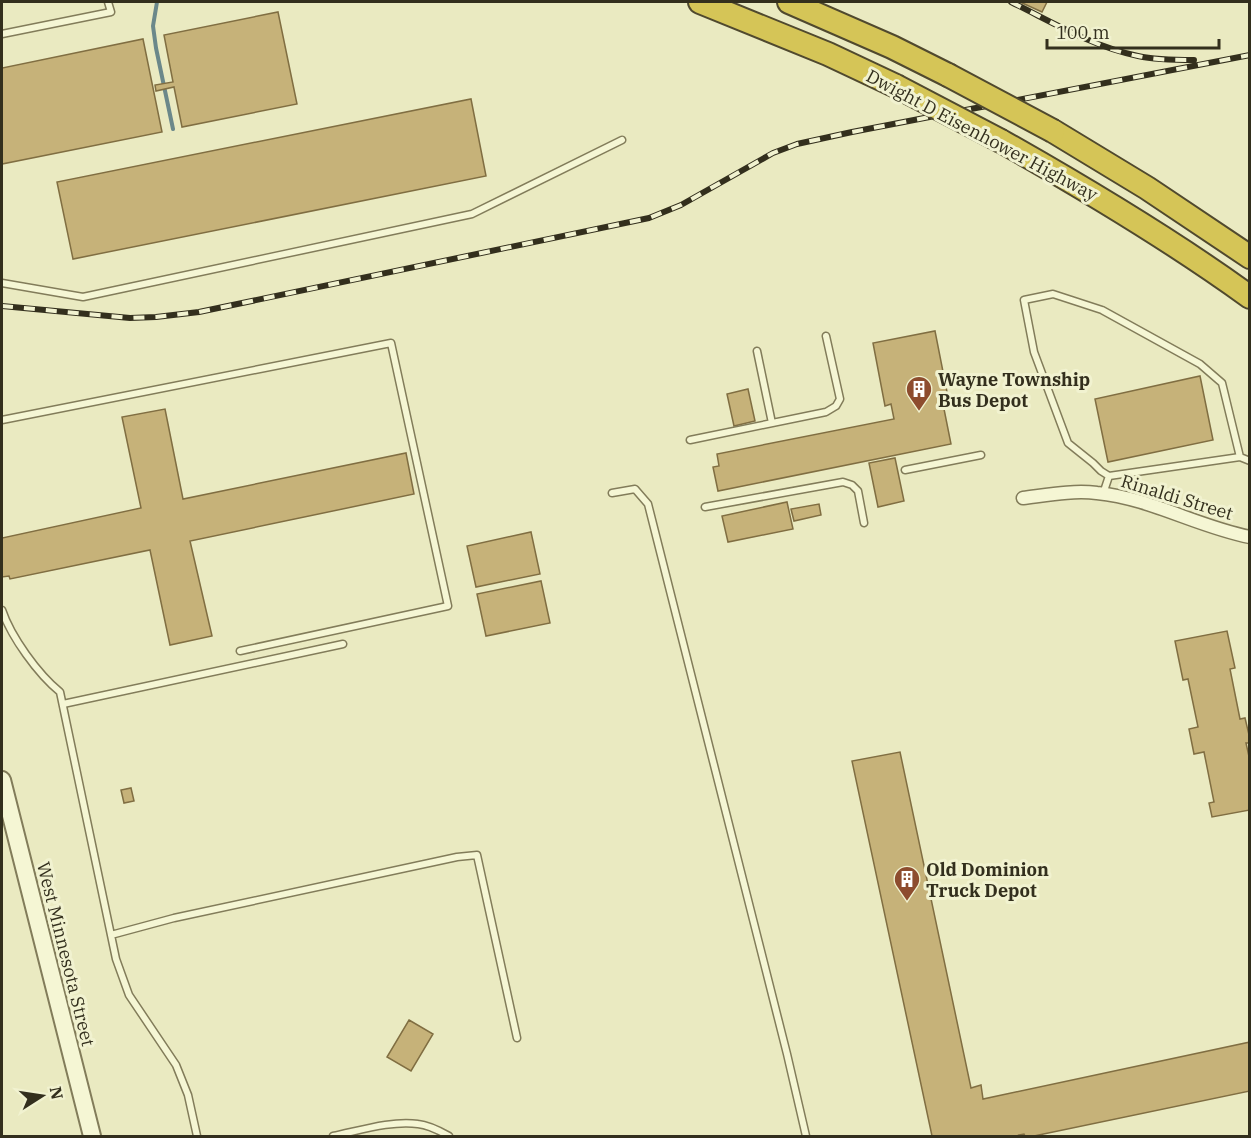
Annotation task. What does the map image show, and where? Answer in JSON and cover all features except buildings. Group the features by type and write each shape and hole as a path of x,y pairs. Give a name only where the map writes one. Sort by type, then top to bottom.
{"highway":[{"name":"Dwight D Eisenhower Highway","path":"700,2 799,42 896,86 1001,141 1118,209 1250,297"},
{"name":"Dwight D Eisenhower Highway","path":"789,2 892,47 1053,131 1147,188 1250,257"}],"street":[{"name":"Rinaldi Street","path":"1023,498 1061,494 1103,494 1141,502 1217,529 1250,537"},
{"name":"West Minnesota Street","path":"2,780 92,1137"}],"lane":[{"path":"2,34 111,12 108,2"},
{"path":"2,283 83,297 472,214 622,140"},
{"path":"1240,457 1222,383 1200,364 1102,310 1053,294 1024,300 1034,352 1068,443 1101,471 1109,476 1240,457 1250,461"},
{"path":"690,440 826,412 836,406 840,399 826,336"},
{"path":"2,420 392,343 448,606 240,651"},
{"path":"757,351 772,423"},
{"path":"905,470 981,455"},
{"path":"1103,494 1109,476"},
{"path":"705,507 843,482 852,485 858,491 864,523"},
{"path":"612,494 635,489 648,504 782,1032 806,1137"},
{"path":"2,610 7,626 20,646 52,686 60,692 116,959 129,995 176,1065 188,1095 197,1137"},
{"path":"63,704 343,644"},
{"path":"111,935 185,915 457,857 477,855 517,1038"},
{"path":"333,1137 389,1125 419,1124 449,1137"}],"waterway":[{"path":"157,2 153,26 173,129"}],"railway":[{"path":"1011,2 1105,47 1138,56 1194,60"},
{"path":"2,306 130,318 199,312 649,218 681,205 773,153 797,144 1250,55"}],"place":[{"name":"Wayne Township Bus Depot","path":"919,412"},
{"name":"Old Dominion Truck Depot","path":"907,902"}]}
